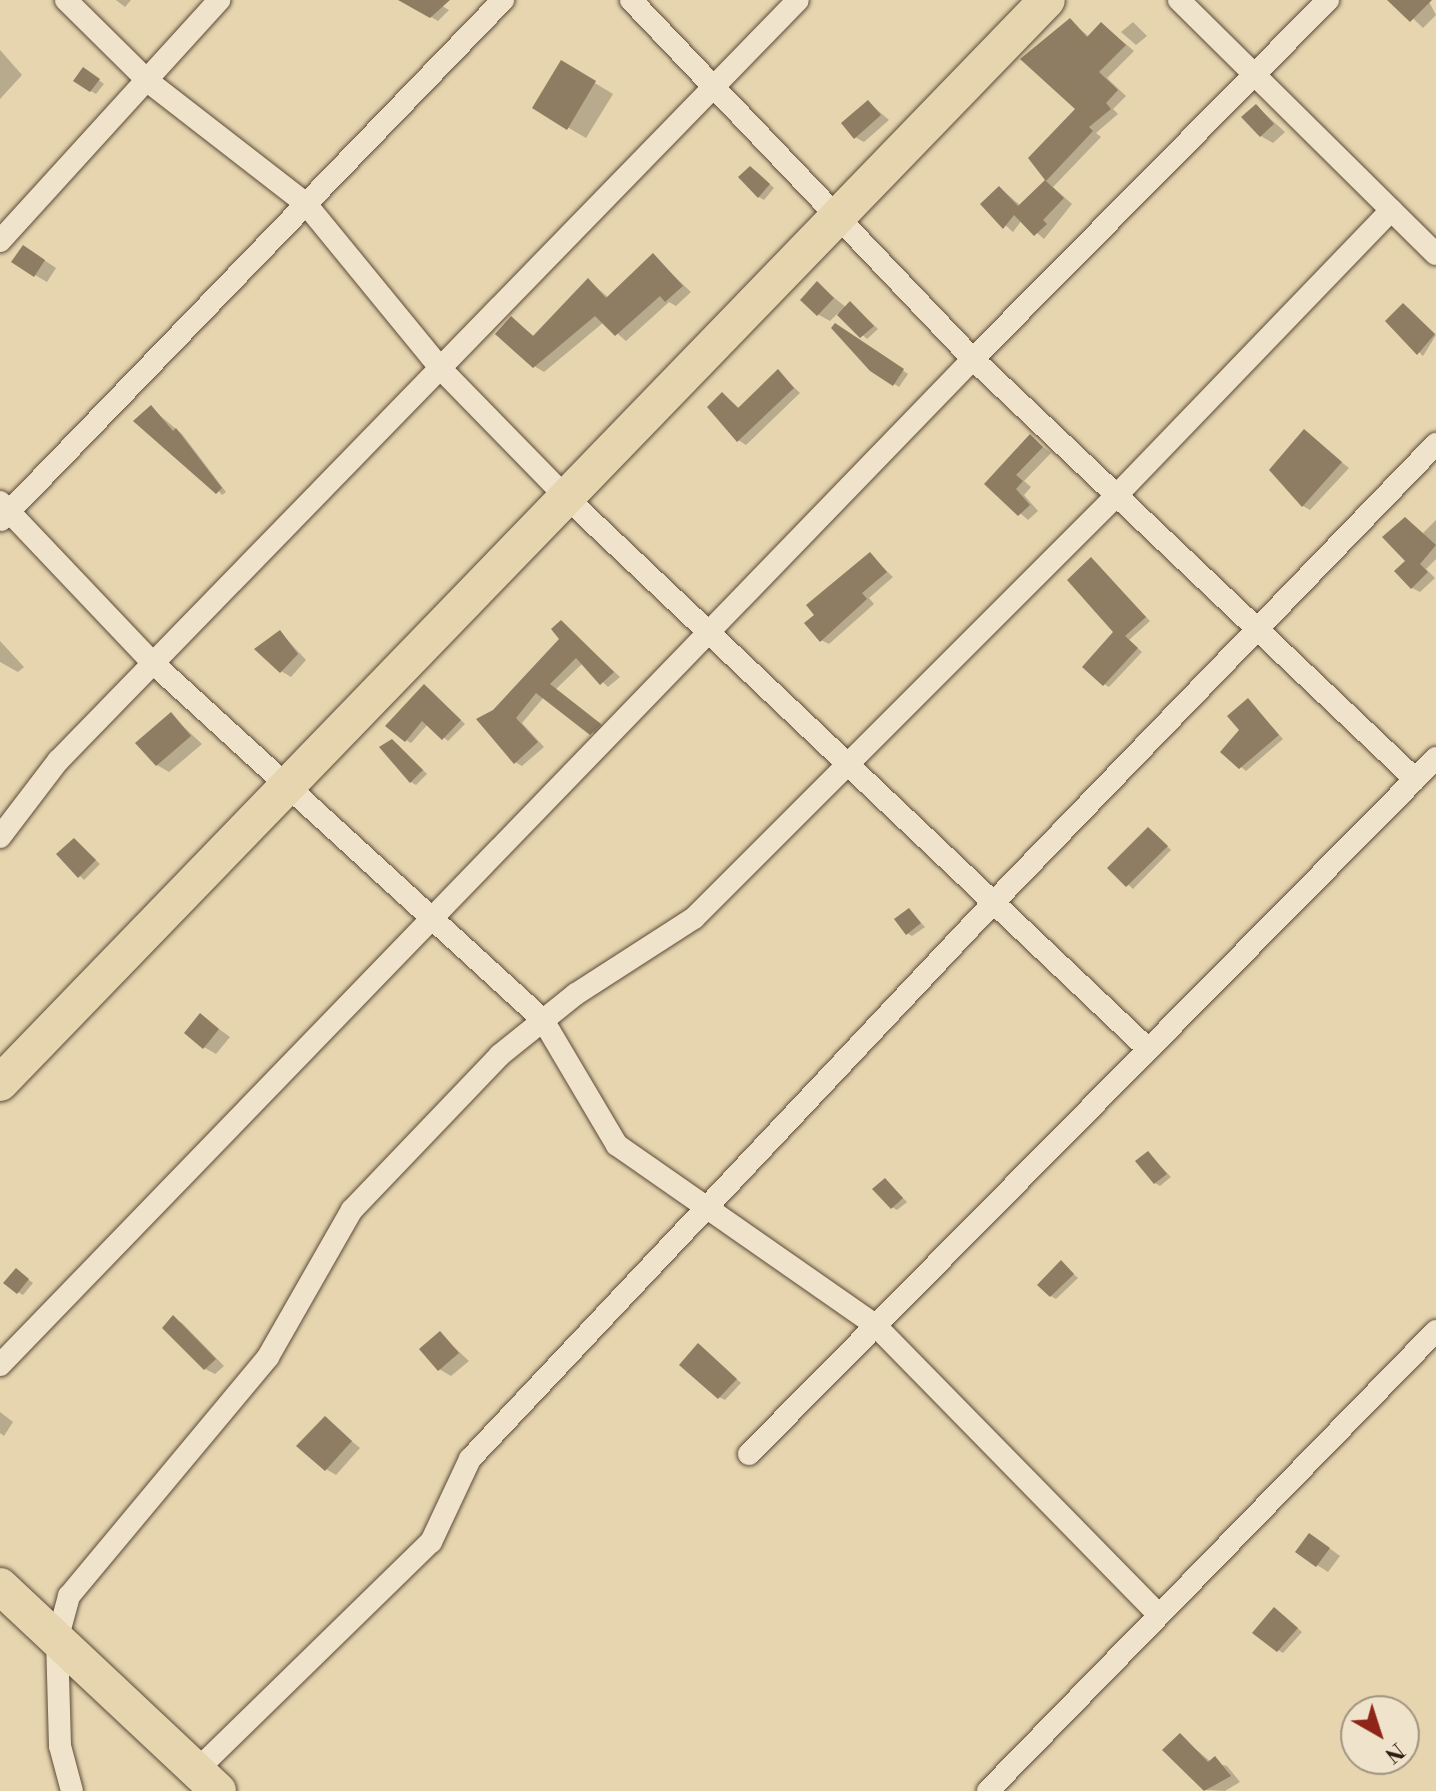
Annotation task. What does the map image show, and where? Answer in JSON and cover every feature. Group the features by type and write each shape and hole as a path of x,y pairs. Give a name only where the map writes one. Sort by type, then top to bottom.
{"main road":[{"path":"0,1083 840,219 1047,0"},
{"path":"0,1586 207,1781"}],"street":[{"path":"66,0 149,82 306,204 441,369 568,499 846,766 1148,1049"},
{"path":"0,241 149,82 219,0"},
{"path":"503,0 3,511 153,663 543,1020 617,1145 876,1326 1159,1615"},
{"path":"631,0 973,359 1415,779"},
{"path":"0,837 58,761 716,88 798,0"},
{"path":"1179,0 1436,254"},
{"path":"0,1365 973,359 1328,0"},
{"path":"72,1791 60,1746 57,1640 69,1596 268,1357 352,1210 500,1055 543,1020 694,918 1116,496 1391,210"},
{"path":"207,1781 431,1542 470,1459 993,903 1436,444"},
{"path":"749,1454 1436,758"},
{"path":"988,1791 1436,1331"}],"building":[{"path":"398,0 450,0 430,18"},
{"path":"1387,0 1432,0 1410,22"},
{"path":"1070,18 1087,37 1101,22 1126,45 1099,72 1118,90 1106,103 1111,109 1089,127 1093,131 1046,181 1064,198 1043,220 1047,224 1034,236 1014,215 1003,229 980,204 999,186 1018,206 1045,180 1028,158 1075,109 1020,59"},
{"path":"561,60 596,81 567,130 532,108"},
{"path":"83,67 100,79 90,92 73,81"},
{"path":"868,100 881,115 854,139 841,123"},
{"path":"1256,104 1274,124 1260,137 1241,117"},
{"path":"750,166 770,184 758,198 738,177"},
{"path":"23,245 45,260 34,277 11,262"},
{"path":"653,253 683,286 665,302 660,296 615,336 595,316 533,368 495,334 511,316 533,336 588,278 606,298"},
{"path":"817,281 834,298 817,316 800,300"},
{"path":"850,301 874,326 860,338 837,315"},
{"path":"1403,303 1435,334 1417,355 1385,321"},
{"path":"835,323 904,369 893,386 870,371 831,328"},
{"path":"778,369 794,388 737,442 707,407 722,392 738,408"},
{"path":"151,405 173,431 176,428 222,488 216,494 133,421"},
{"path":"1304,429 1342,462 1302,507 1269,470"},
{"path":"1030,434 1043,447 1016,475 1023,481 1016,489 1030,505 1018,516 984,484"},
{"path":"1405,517 1436,545 1420,564 1428,572 1411,589 1394,571 1405,561 1382,537"},
{"path":"870,552 887,572 862,593 867,599 820,642 804,623 814,615 806,605"},
{"path":"1091,557 1146,617 1125,636 1138,648 1103,686 1082,667 1113,632 1067,580"},
{"path":"561,620 614,672 600,685 576,658 550,684 601,724 590,735 536,693 516,718 538,742 514,764 476,719 493,710 559,639 551,629"},
{"path":"280,630 298,654 280,673 254,649"},
{"path":"424,684 461,720 442,740 422,721 405,742 385,726"},
{"path":"1248,698 1279,735 1239,769 1220,752 1239,730 1227,716"},
{"path":"171,712 191,736 156,766 135,743"},
{"path":"392,739 423,770 410,783 379,747"},
{"path":"1148,827 1168,846 1126,887 1107,868"},
{"path":"74,838 96,860 78,878 56,854"},
{"path":"909,908 921,923 906,935 894,919"},
{"path":"200,1013 219,1029 203,1049 184,1033"},
{"path":"1148,1151 1167,1174 1154,1184 1135,1161"},
{"path":"885,1178 903,1198 891,1209 872,1189"},
{"path":"1061,1260 1074,1274 1050,1297 1037,1285"},
{"path":"16,1268 29,1279 17,1294 3,1283"},
{"path":"173,1315 216,1359 204,1370 162,1328"},
{"path":"440,1331 459,1353 438,1371 419,1349"},
{"path":"698,1343 737,1379 718,1399 679,1365"},
{"path":"325,1416 352,1441 325,1471 296,1446"},
{"path":"1309,1533 1330,1548 1316,1567 1295,1552"},
{"path":"1274,1607 1298,1628 1277,1652 1252,1633"},
{"path":"1180,1733 1208,1762 1215,1756 1231,1776 1204,1791 1162,1750"}]}
